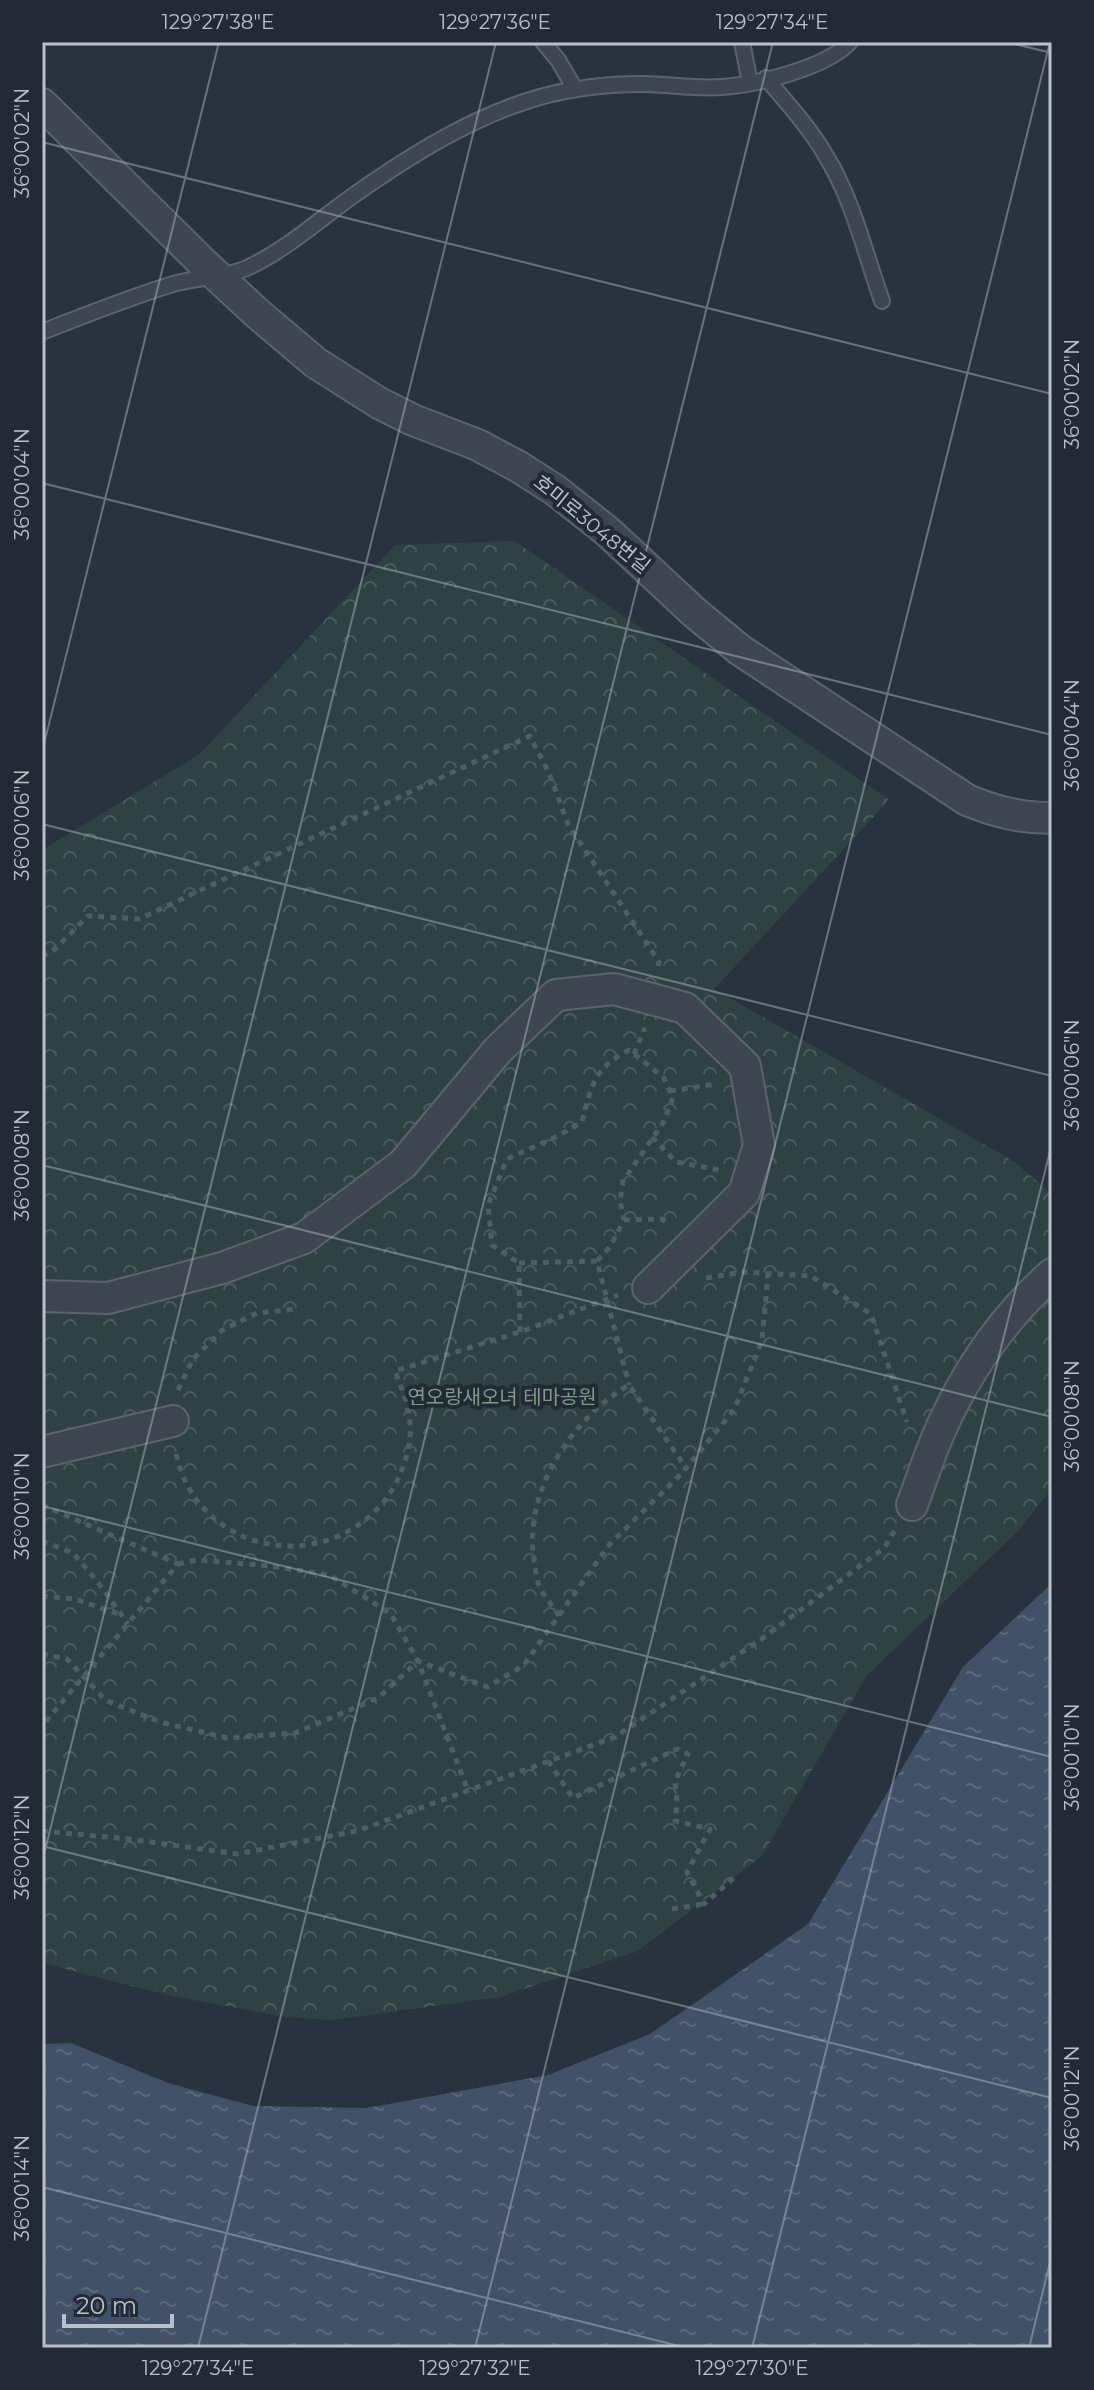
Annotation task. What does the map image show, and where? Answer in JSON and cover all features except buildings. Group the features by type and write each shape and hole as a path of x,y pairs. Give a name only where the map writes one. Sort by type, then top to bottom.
{"street":[{"name":"호미로3048번길","path":"42,104 216,276 316,363 413,420 478,445 555,490 608,532 695,613 740,650 954,792 995,812 1021,818 1052,818"},
{"path":"42,1296 108,1298 222,1268 304,1238 403,1164 498,1050 556,995 614,989 685,1008 745,1066 759,1145 744,1193 648,1288"},
{"path":"912,1505 942,1426 967,1377 991,1342 1052,1274"},
{"path":"42,1452 173,1421"}],"lane":[{"path":"543,42 575,89"},
{"path":"742,42 750,83"},
{"path":"42,332 176,283 246,269 437,142 507,108 575,89 642,84 720,87 750,83 811,66 830,58 850,42"},
{"path":"766,78 827,157 846,197 882,301"}],"path":[{"path":"42,956 52,952 88,916 139,919 530,736 549,773 568,824 659,962 644,1035 634,1054"},
{"path":"629,1050 634,1054 664,1078 673,1098 663,1123 623,1181 620,1201 624,1220 610,1247 597,1261 519,1263 492,1245 488,1205 507,1159 582,1122 591,1088 608,1061 629,1050"},
{"path":"670,1091 747,1079"},
{"path":"652,1137 676,1162 749,1176"},
{"path":"597,1261 629,1385 686,1468"},
{"path":"519,1263 520,1332"},
{"path":"703,1279 743,1272 811,1276 871,1314 911,1436"},
{"path":"418,1661 487,1687 523,1666 609,1545 686,1468 734,1410 762,1341 768,1273"},
{"path":"297,1309 257,1313 221,1331 193,1359 175,1395 171,1435 180,1474 202,1508 233,1533 266,1544 300,1547 333,1540 363,1523 387,1499 403,1469 410,1436 407,1402 395,1371 520,1332 607,1298 648,1288"},
{"path":"559,1616 538,1585 531,1543 537,1500 562,1449 592,1412 629,1385"},
{"path":"42,1505 178,1564 197,1560 329,1575 390,1613 418,1661 468,1791"},
{"path":"42,1831 237,1854 357,1831 615,1737 763,1638 884,1548 912,1505"},
{"path":"42,1541 73,1553 128,1624"},
{"path":"42,1726 178,1564"},
{"path":"42,1596 75,1599 122,1615"},
{"path":"42,1654 67,1659 105,1700 160,1722 227,1738 295,1733 378,1698 418,1661"},
{"path":"548,1761 573,1798 677,1749 688,1754 675,1781 675,1821 710,1829 687,1872 704,1904"},
{"path":"672,1909 704,1904 736,1876"}],"green space":[{"name":"연오랑새오녀 테마공원","path":"515,541 889,800 714,989 1013,1161 1052,1194 1052,1488 1019,1530 867,1675 762,1856 638,1951 500,1997 332,2020 286,2017 167,1995 42,1963 42,850 200,754 395,545"}],"water":[{"path":"1052,1583 1052,2348 42,2348 42,2044 71,2043 168,2083 253,2106 367,2108 548,2075 650,2034 808,1924 963,1667"}]}
